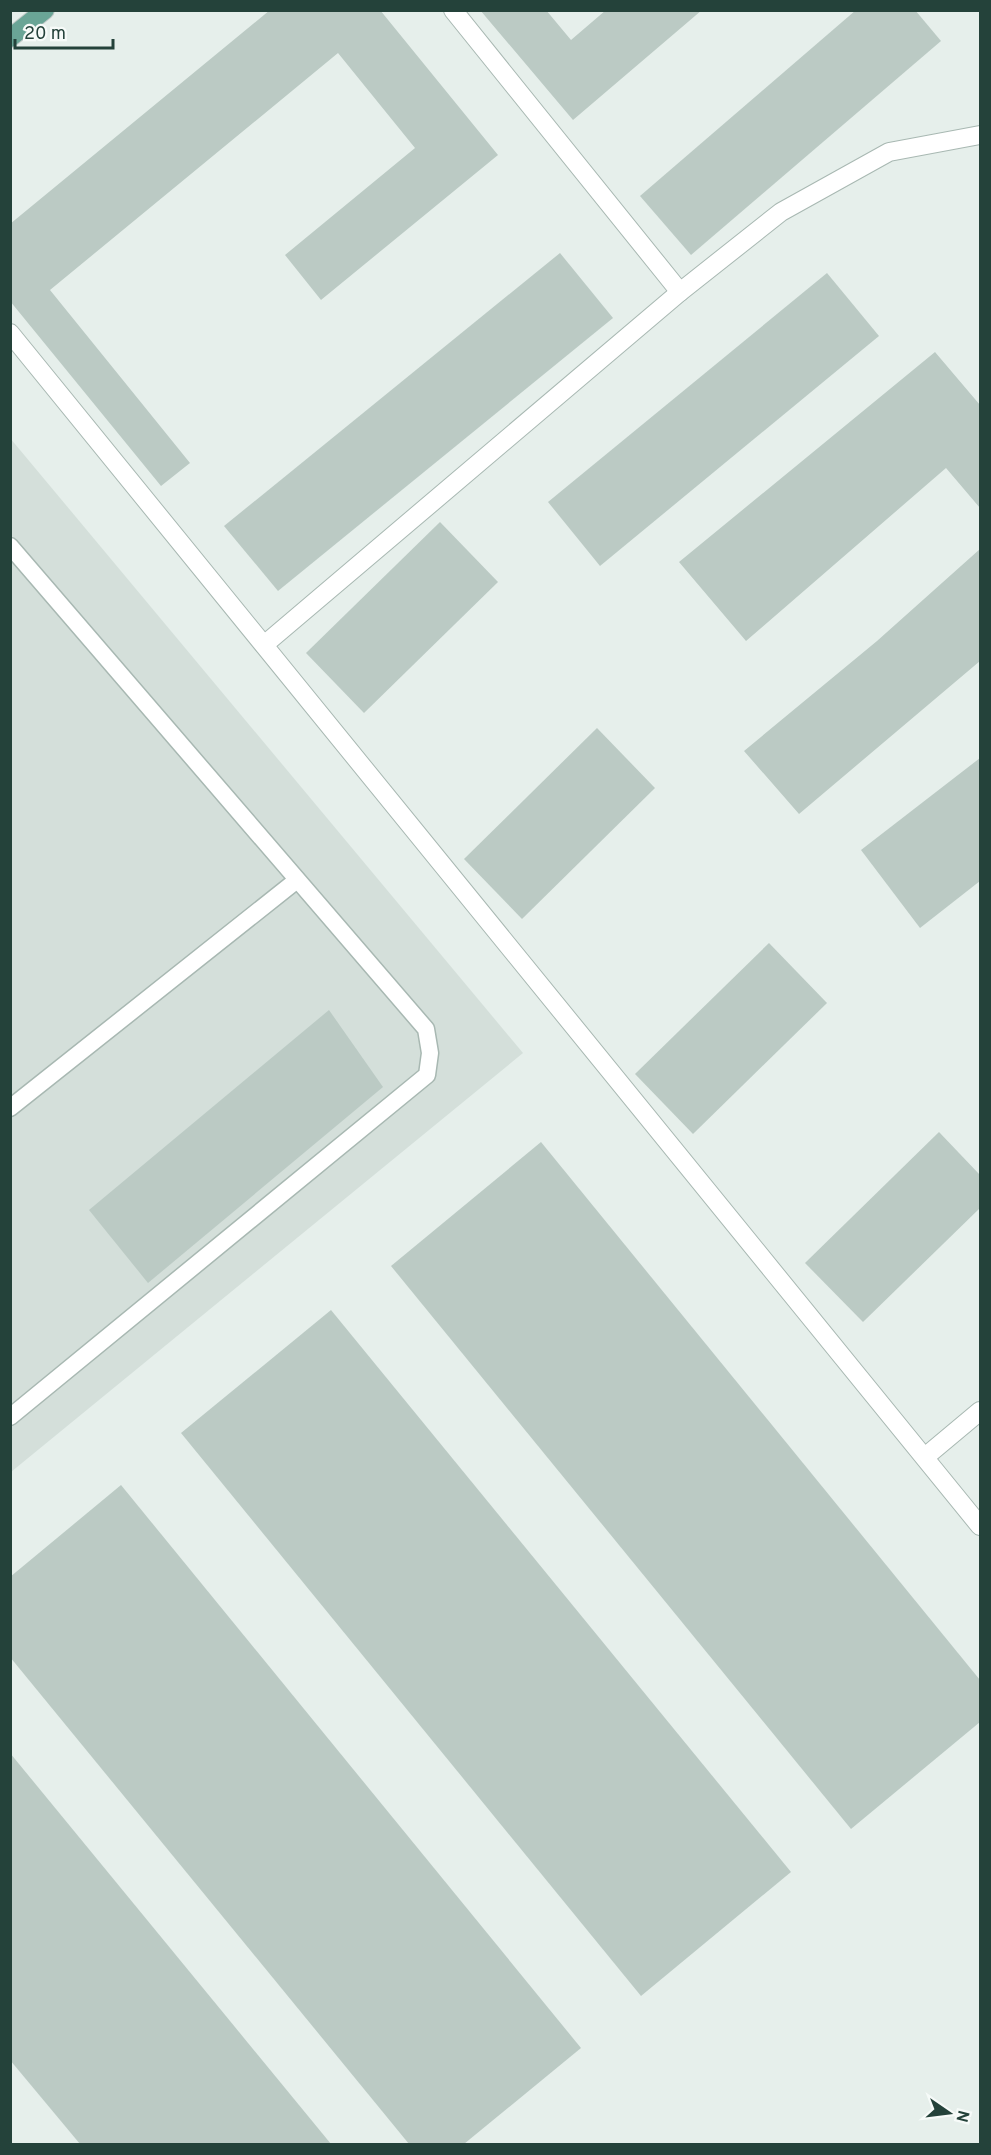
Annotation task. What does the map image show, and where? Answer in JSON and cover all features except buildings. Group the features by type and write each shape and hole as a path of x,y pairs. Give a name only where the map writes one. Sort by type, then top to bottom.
{"main road":[{"path":"10,38 45,10"}],"street":[{"path":"453,10 680,292"},
{"path":"264,645 680,292 781,212 889,152 981,135"},
{"path":"10,333 981,1526"},
{"path":"925,1457 981,1411"}],"lane":[{"path":"10,546 426,1029 430,1053 427,1075 10,1417"},
{"path":"10,1108 297,880"}],"shaded area":[{"path":"10,438 523,1053 11,1472 10,1472"}]}
